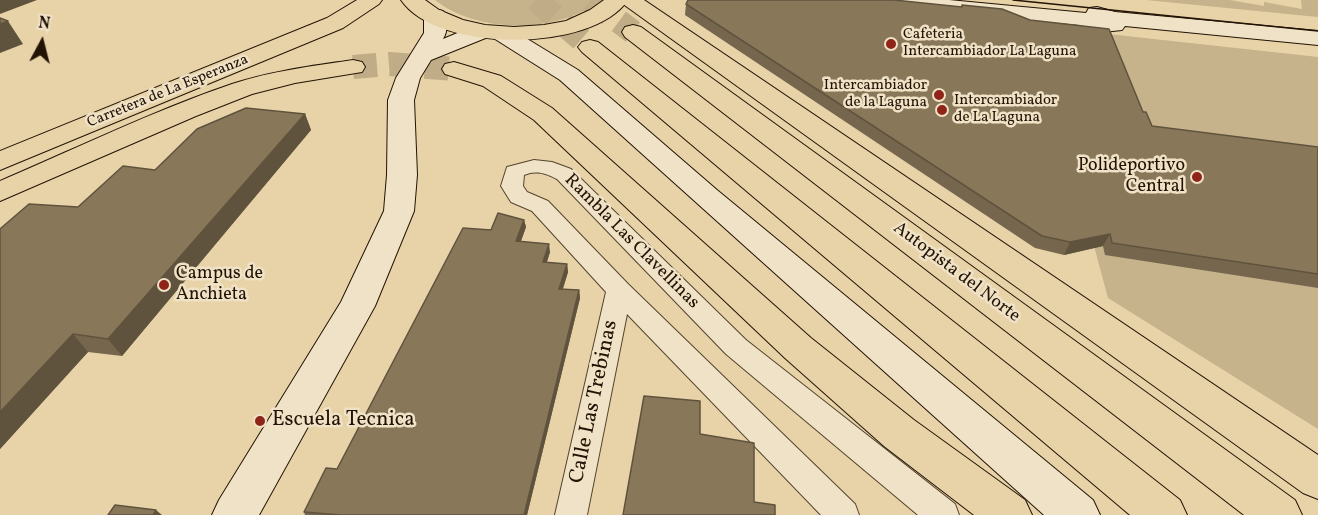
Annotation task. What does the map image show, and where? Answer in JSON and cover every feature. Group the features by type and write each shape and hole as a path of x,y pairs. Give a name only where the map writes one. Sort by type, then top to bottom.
{"main road":[{"name":"Carretera de La Esperanza","path":"0,161 335,23 372,0"},
{"path":"411,0 450,24 491,33 569,75 724,212 1077,515"},
{"path":"423,55 450,42 491,33 557,30 600,14 618,0"},
{"path":"881,0 1084,19 1090,23 1108,26 1114,25 1116,21 1113,18 1318,38"},
{"name":"Carretera de La Esperanza","path":"335,23 368,16 433,15"},
{"path":"235,515 357,306 399,211 402,175 401,100 408,78 435,33 433,15"},
{"path":"631,16 1318,479"},
{"name":"Autopista del Norte","path":"631,16 1279,515"},
{"path":"590,46 1164,515"},
{"path":"0,192 187,110 243,89 295,75 353,67"},
{"path":"454,69 492,81 543,114 798,348 899,433 1009,515"}],"street":[{"name":"Rambla Las Clavellinas","path":"843,515 619,290 540,206 519,197 512,186 514,172 528,165 547,166 564,174 736,347 943,515"},
{"name":"Calle Las Trebinas","path":"571,515 619,290"}],"shaded area":[{"path":"435,0 601,0 563,19 518,26 473,19"},
{"path":"1146,0 1230,0 1264,6 1264,2 1302,9 1301,0 1318,0 1318,17"},
{"name":"Polideportivo Central","path":"1035,26 1318,57 1318,429 1108,298"}],"building":[{"path":"688,0 894,0 1002,9 1030,20 1109,29 1143,112 1146,112 1152,126 1318,147 1318,274 1112,243 1110,234 1070,242 1042,236 686,4"},
{"path":"0,18 8,21 0,24"},
{"path":"246,108 305,114 108,339 73,334 0,412 0,229 29,204 78,207 123,166 155,170 197,129"},
{"path":"498,213 524,220 516,241 549,244 543,262 567,264 559,289 579,290 524,515 340,515 304,512 326,468 337,469 463,228 491,230"},
{"path":"644,396 700,401 700,434 754,443 754,502 775,505 775,515 623,515"},
{"path":"115,505 156,510 153,515 108,515"}],"tunnel":[{"path":"536,0 590,47"},
{"path":"590,0 633,32"},
{"path":"353,67 390,64 454,69"}],"tram line":[{"path":"1013,0 1318,31"}],"place":[{"name":"Cafeteria Intercambiador La Laguna","path":"891,44"},
{"name":"Intercambiador de la Laguna","path":"939,95"},
{"name":"Intercambiador de La Laguna","path":"942,110"},
{"name":"Polideportivo Central","path":"1197,177"},
{"name":"Campus de Anchieta","path":"164,285"},
{"name":"Escuela Tecnica","path":"260,421"}]}
